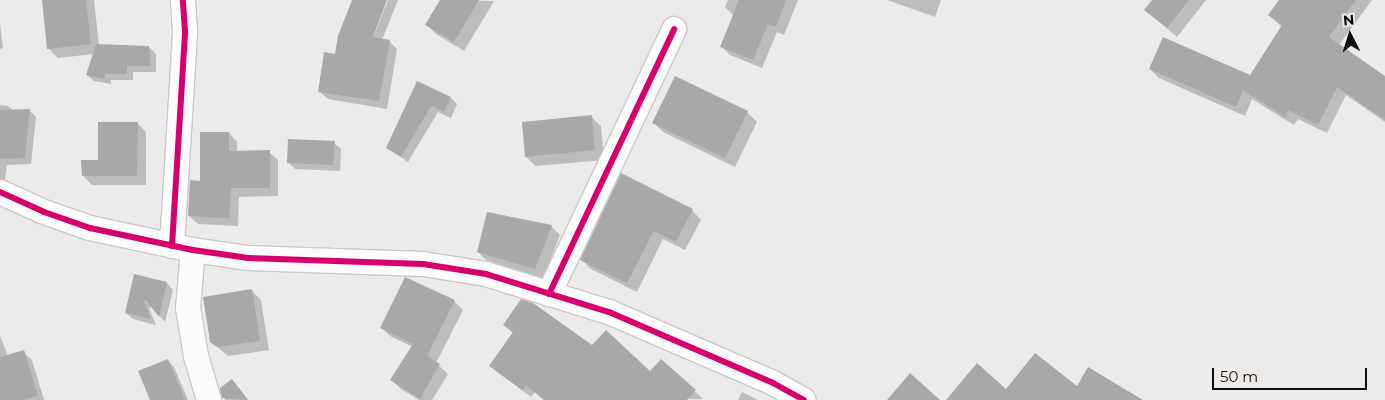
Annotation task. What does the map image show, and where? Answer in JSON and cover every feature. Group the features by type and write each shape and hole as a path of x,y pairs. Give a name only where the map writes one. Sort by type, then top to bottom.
{"street":[{"path":"183,0 185,31 182,248 188,308 196,356 209,400"},
{"path":"549,294 674,29"},
{"path":"0,192 44,212 90,228 182,248 248,258 423,264 486,274 609,312 774,383 804,400"}],"building":[{"path":"42,0 86,0 91,44 47,49"},
{"path":"352,0 387,0 373,37 390,40 379,101 318,92 324,52 335,54 338,36"},
{"path":"440,0 479,0 454,42 425,25"},
{"path":"739,0 786,0 776,27 768,24 753,60 720,47"},
{"path":"1152,0 1189,0 1167,28 1144,10"},
{"path":"1279,0 1356,0 1329,37 1385,76 1385,120 1337,87 1318,125 1288,110 1285,117 1243,90 1236,107 1149,69 1163,37 1250,75 1282,25 1268,15"},
{"path":"96,44 149,46 150,66 127,66 127,74 105,74 105,79 86,75"},
{"path":"675,76 748,111 725,158 652,123"},
{"path":"417,81 451,97 444,112 431,106 401,157 386,148"},
{"path":"30,109 25,158 0,159 0,110"},
{"path":"592,115 595,150 525,157 522,122"},
{"path":"98,122 138,122 137,176 82,176 81,160 98,160"},
{"path":"200,132 229,132 229,151 270,150 270,188 231,188 229,218 188,216 190,180 200,181"},
{"path":"288,139 335,141 333,165 287,163"},
{"path":"621,173 693,209 676,242 654,231 627,283 580,260"},
{"path":"487,212 552,225 535,269 477,252"},
{"path":"134,274 167,282 159,317 146,300 144,301 151,319 125,313"},
{"path":"405,277 455,300 427,356 440,364 420,399 390,380 413,344 380,328"},
{"path":"252,289 260,341 217,347 210,342 203,297"},
{"path":"521,299 533,303 592,345 606,330 650,371 661,359 696,390 687,400 544,400 526,385 522,390 489,366 513,332 503,325"},
{"path":"24,350 38,396 23,400 0,400 0,357"},
{"path":"1035,353 1077,386 1088,367 1143,400 946,400 977,363 1006,389"},
{"path":"168,359 185,400 150,400 138,371"},
{"path":"910,373 940,400 887,400"},
{"path":"232,379 248,400 222,398 220,388"}],"cycle path":[{"path":"172,246 185,31 183,0"},
{"path":"549,294 674,29"},
{"path":"0,192 44,212 90,228 193,250 248,258 423,264 486,274 609,312 773,383 804,400"}]}
